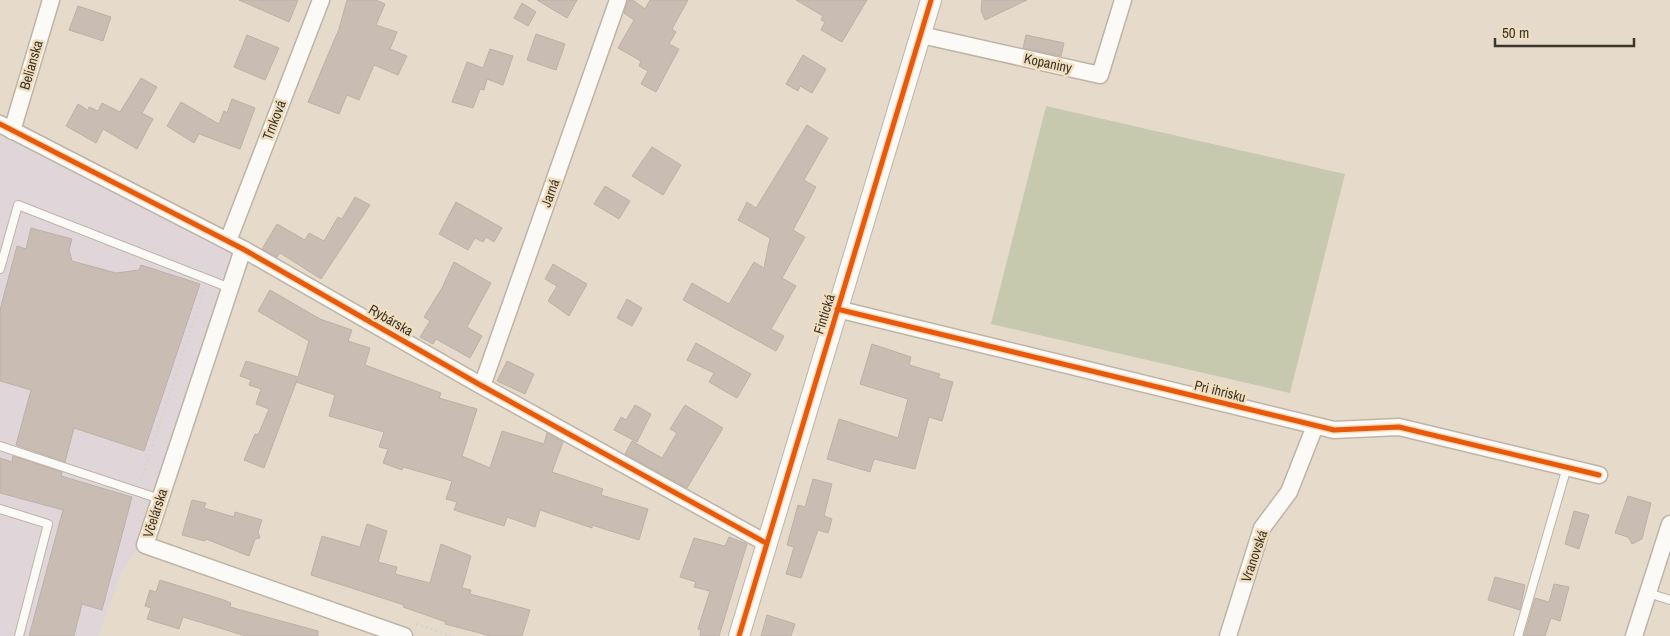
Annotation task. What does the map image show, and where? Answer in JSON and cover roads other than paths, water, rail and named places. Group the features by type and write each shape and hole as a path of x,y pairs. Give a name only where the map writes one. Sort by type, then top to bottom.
{"street":[{"name":"Belianska","path":"6,128 51,0"},
{"name":"Trnková","path":"228,241 321,0"},
{"name":"Jarná","path":"482,386 618,0"},
{"name":"Fintická","path":"739,636 931,0"},
{"name":"Kopaniny","path":"921,35 1100,75 1123,0"},
{"name":"Rybárska","path":"6,128 243,249 482,386 766,543"},
{"name":"Včelárska","path":"243,249 144,546 409,630"},
{"name":"Pri ihrisku","path":"837,310 1315,426 1334,430 1399,426 1599,475"},
{"name":"Vranovská","path":"1228,636 1262,528 1289,492 1315,426"},
{"path":"1634,636 1670,524"}],"lane":[{"path":"0,269 18,206 230,288"},
{"path":"0,446 160,500"},
{"path":"1518,636 1567,467"},
{"path":"0,510 48,524 19,636"},
{"path":"1648,593 1670,600"}]}
